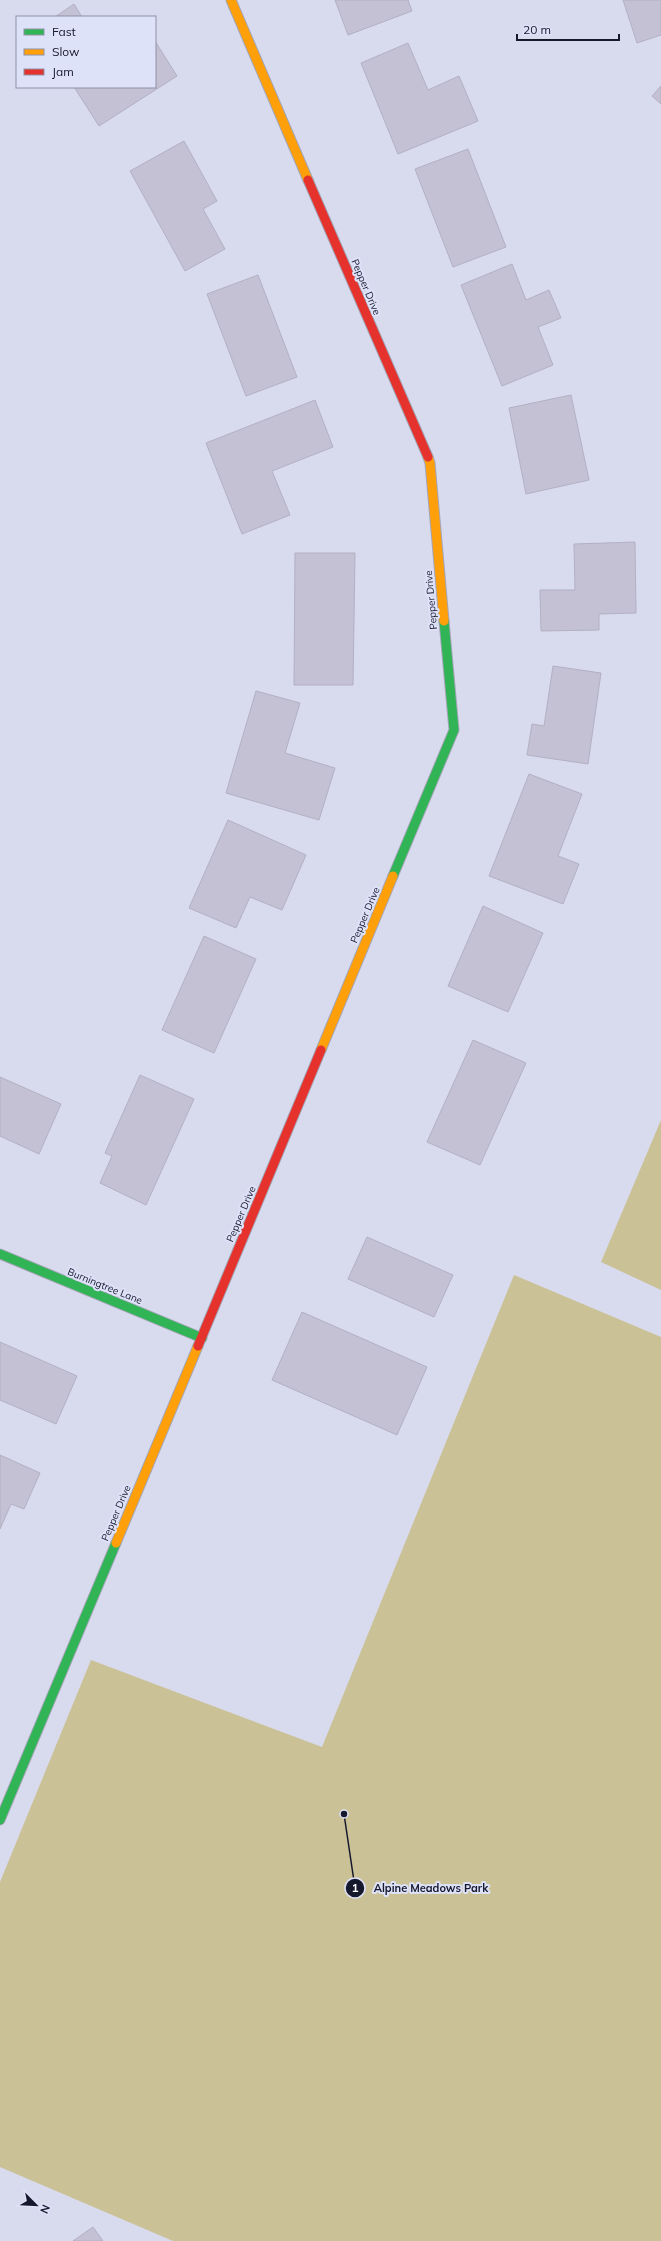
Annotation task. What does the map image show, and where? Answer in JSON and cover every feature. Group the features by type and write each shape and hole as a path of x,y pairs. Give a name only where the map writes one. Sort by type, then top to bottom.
{"street":[{"name":"Pepper Drive","path":"0,1820 454,730 430,463 231,0"},
{"name":"Burningtree Lane","path":"0,1254 202,1338"}],"shaded area":[{"path":"661,1120 661,1290 601,1262"},
{"path":"514,1275 661,1337 661,2241 173,2241 0,2167 0,1882 91,1660 322,1747"}],"building":[{"path":"335,0 408,0 412,11 348,35"},
{"path":"623,0 661,0 661,35 637,43"},
{"path":"74,4 81,16 56,16"},
{"path":"156,43 177,76 99,126 75,88 156,88"},
{"path":"408,43 428,90 459,76 478,121 398,154 361,63"},
{"path":"661,86 661,104 652,96"},
{"path":"184,141 217,201 203,209 225,249 185,271 130,171"},
{"path":"468,149 506,247 453,267 415,169"},
{"path":"512,264 526,300 549,290 561,318 538,327 553,365 502,386 461,285"},
{"path":"258,275 297,377 246,396 207,294"},
{"path":"571,395 589,480 526,494 509,408"},
{"path":"315,400 333,447 272,471 290,515 242,534 206,443"},
{"path":"635,542 636,613 599,614 599,630 541,631 540,590 575,590 574,544"},
{"path":"295,553 355,553 353,685 294,685"},
{"path":"553,666 601,673 588,764 527,755 532,724 544,726"},
{"path":"256,691 300,703 285,753 335,768 319,820 226,793"},
{"path":"529,774 582,794 558,856 579,864 563,904 489,876"},
{"path":"228,820 306,855 282,910 250,897 236,928 189,908"},
{"path":"483,906 543,933 508,1012 448,986"},
{"path":"204,936 256,959 214,1053 162,1030"},
{"path":"473,1040 526,1063 480,1165 427,1142"},
{"path":"140,1075 194,1099 146,1205 100,1183 112,1156 105,1153"},
{"path":"0,1077 61,1104 39,1154 0,1136"},
{"path":"367,1237 453,1275 434,1317 348,1279"},
{"path":"302,1312 427,1367 397,1435 272,1380"},
{"path":"0,1342 77,1376 56,1424 0,1400"},
{"path":"0,1455 40,1473 24,1509 11,1504 0,1529"},
{"path":"93,2227 103,2241 73,2241"}],"traffic: fast":[{"path":"393,876 454,730 444,621"},
{"path":"0,1254 202,1338"},
{"path":"0,1820 116,1543"}],"traffic: slow":[{"path":"231,0 308,180"},
{"path":"428,457 430,463 444,621"},
{"path":"321,1050 393,876"},
{"path":"116,1543 198,1346"}],"traffic: jam":[{"path":"308,180 428,457"},
{"path":"198,1346 321,1050"}],"place":[{"name":"Alpine Meadows Park","path":"344,1814"}]}
